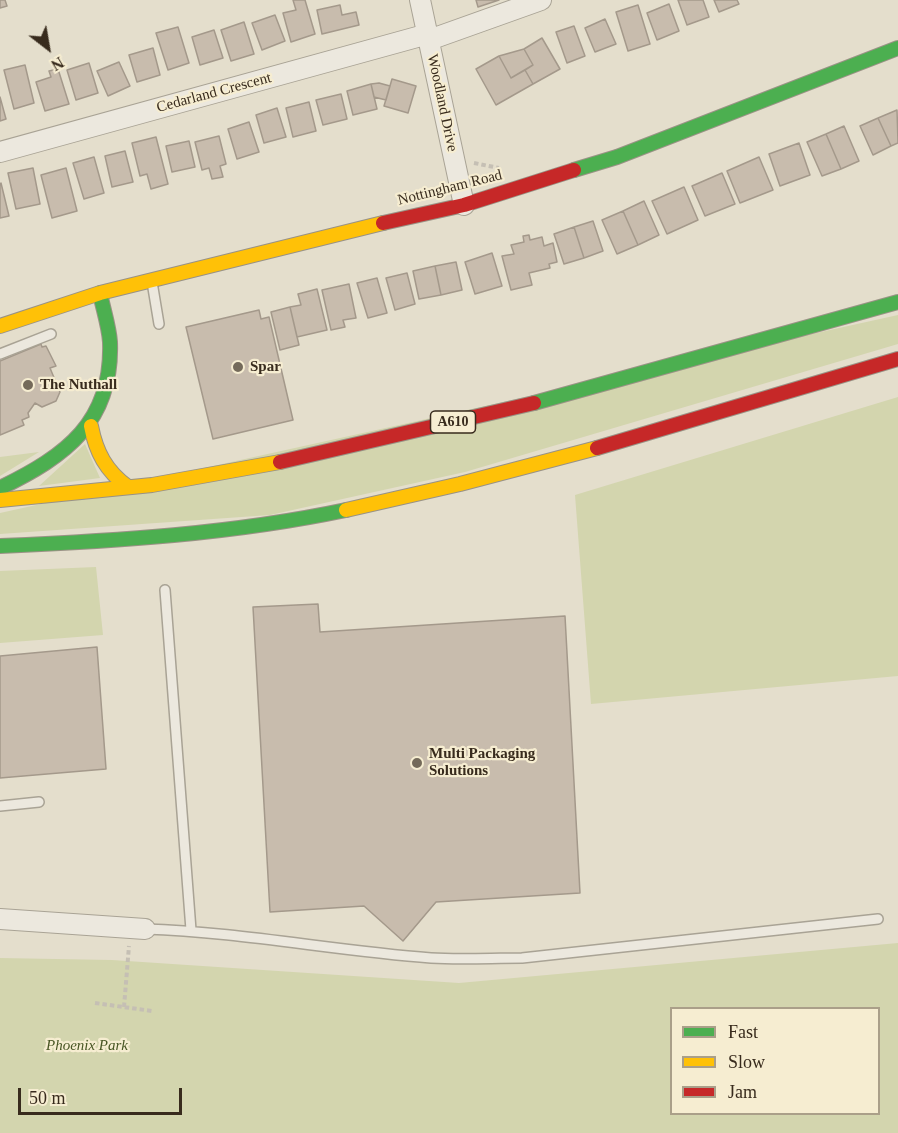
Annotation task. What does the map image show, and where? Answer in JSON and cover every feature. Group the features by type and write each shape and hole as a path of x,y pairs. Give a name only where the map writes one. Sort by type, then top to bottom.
{"main road":[{"name":"Nottingham Road","path":"0,326 100,293 403,217 464,205 617,157 898,48"},
{"path":"0,488 50,463 91,426 103,401 109,375 110,343 100,293"},
{"name":"A610","path":"0,500 202,477 356,446 548,398 898,303"},
{"path":"0,546 100,542 209,533 416,495 565,455 898,359"},
{"path":"91,426 99,456 113,475 128,487"}],"street":[{"name":"Woodland Drive","path":"420,0 464,205"},
{"name":"Cedarland Crescent","path":"0,152 428,37 541,0"},
{"path":"0,919 138,928"}],"lane":[{"path":"151,280 159,324"},
{"path":"0,354 51,334"},
{"path":"165,590 191,930"},
{"path":"0,806 39,802"},
{"path":"138,928 191,930 420,957 472,959 522,958 878,920"}],"path":[{"path":"124,1007 138,928"},
{"path":"95,1003 152,1011"}],"green space":[{"path":"898,315 898,344 465,472 270,515 0,534 0,513"},
{"path":"898,397 898,676 591,704 575,495"},
{"path":"85,444 100,478 39,486"},
{"path":"39,452 0,476 0,457"},
{"path":"96,567 103,635 0,643 0,571"},
{"name":"Phoenix Park","path":"898,943 898,1133 0,1133 0,958 112,960 459,983"}],"building":[{"path":"0,0 5,0 7,6 0,8"},
{"path":"293,0 305,0 315,34 291,42 283,13 296,10"},
{"path":"476,0 499,0 478,7"},
{"path":"678,0 703,0 709,17 687,25"},
{"path":"714,0 737,0 739,4 719,12"},
{"path":"669,4 679,31 657,40 647,13"},
{"path":"340,5 342,15 356,12 359,25 322,34 317,10"},
{"path":"638,5 650,44 628,51 616,12"},
{"path":"275,15 285,41 262,50 252,23"},
{"path":"605,19 616,44 595,52 585,28"},
{"path":"244,22 254,54 231,61 221,30"},
{"path":"574,26 585,56 567,63 556,32"},
{"path":"178,27 189,63 168,70 156,33"},
{"path":"214,30 223,58 200,65 192,37"},
{"path":"542,38 560,69 533,84 525,70 533,65 524,49"},
{"path":"153,48 160,75 137,82 129,55"},
{"path":"524,49 533,65 511,78 499,56"},
{"path":"499,56 511,78 525,70 533,84 496,105 476,69"},
{"path":"119,62 130,86 108,96 97,71"},
{"path":"89,63 98,93 76,100 67,70"},
{"path":"25,65 34,103 14,109 4,70"},
{"path":"58,69 69,104 45,111 36,82 51,77 49,71"},
{"path":"392,79 416,86 408,113 384,106"},
{"path":"379,83 390,86 386,100 374,97 371,84"},
{"path":"371,84 377,109 353,115 347,91"},
{"path":"341,94 347,119 323,125 316,100"},
{"path":"0,97 6,119 0,121"},
{"path":"309,102 316,131 293,137 286,108"},
{"path":"277,108 286,137 264,143 256,115"},
{"path":"897,110 898,143 891,146 878,118"},
{"path":"878,118 891,146 873,155 860,126"},
{"path":"249,122 259,152 237,159 228,129"},
{"path":"844,126 859,161 841,169 826,134"},
{"path":"826,134 841,169 822,176 807,142"},
{"path":"219,136 226,164 220,166 223,177 212,179 209,168 202,170 195,142"},
{"path":"156,137 168,184 151,189 147,174 140,176 132,143"},
{"path":"189,141 195,167 172,172 166,146"},
{"path":"799,143 810,175 780,186 769,154"},
{"path":"125,151 133,182 112,187 105,156"},
{"path":"94,157 104,193 84,199 73,163"},
{"path":"759,157 773,190 740,203 727,171"},
{"path":"33,168 40,204 16,209 8,173"},
{"path":"66,168 77,211 52,218 41,175"},
{"path":"722,173 735,204 705,216 692,186"},
{"path":"0,184 9,216 0,218"},
{"path":"684,187 698,220 667,234 652,201"},
{"path":"644,201 659,235 638,245 623,211"},
{"path":"623,211 638,245 617,254 602,220"},
{"path":"593,221 603,251 584,258 574,227"},
{"path":"574,227 584,258 564,264 554,234"},
{"path":"529,235 530,240 542,237 544,246 553,243 557,262 549,264 550,268 529,273 532,285 511,290 502,256 514,254 511,245 524,242 523,236"},
{"path":"492,253 502,286 475,294 465,262"},
{"path":"456,262 462,290 441,295 435,266"},
{"path":"435,266 441,295 419,299 413,271"},
{"path":"407,273 415,304 395,310 386,278"},
{"path":"377,278 387,313 368,318 357,283"},
{"path":"349,284 356,318 343,320 345,327 331,330 322,290"},
{"path":"317,289 327,330 297,337 290,307 301,305 298,294"},
{"path":"290,307 299,345 280,350 271,312"},
{"name":"Spar","path":"259,310 261,319 269,317 293,420 213,439 186,327"},
{"name":"The Nuthall","path":"41,344 42,347 46,346 56,366 50,368 60,392 56,401 42,407 35,403 28,413 29,417 22,420 24,425 0,435 0,361"},
{"name":"Multi Packaging Solutions","path":"318,604 320,632 565,616 580,893 436,902 403,941 364,906 270,912 253,607"},
{"path":"97,647 106,769 0,778 0,656"}],"traffic: fast":[{"path":"574,170 617,157 898,48"},
{"path":"0,488 24,476 65,449 94,415 103,394 109,370 110,342 100,293"},
{"path":"534,403 898,302"},
{"path":"0,546 87,542 217,531 346,510"}],"traffic: slow":[{"path":"0,326 100,293 383,223"},
{"path":"91,426 103,460 128,487"},
{"path":"346,510 460,484 597,448"},
{"path":"0,500 152,485 280,462"}],"traffic: jam":[{"path":"383,223 464,205 574,170"},
{"path":"597,448 898,359"},
{"path":"280,462 534,403"}],"place":[{"name":"Spar","path":"238,367"},
{"name":"The Nuthall","path":"28,385"},
{"name":"Multi Packaging Solutions","path":"417,763"}]}
